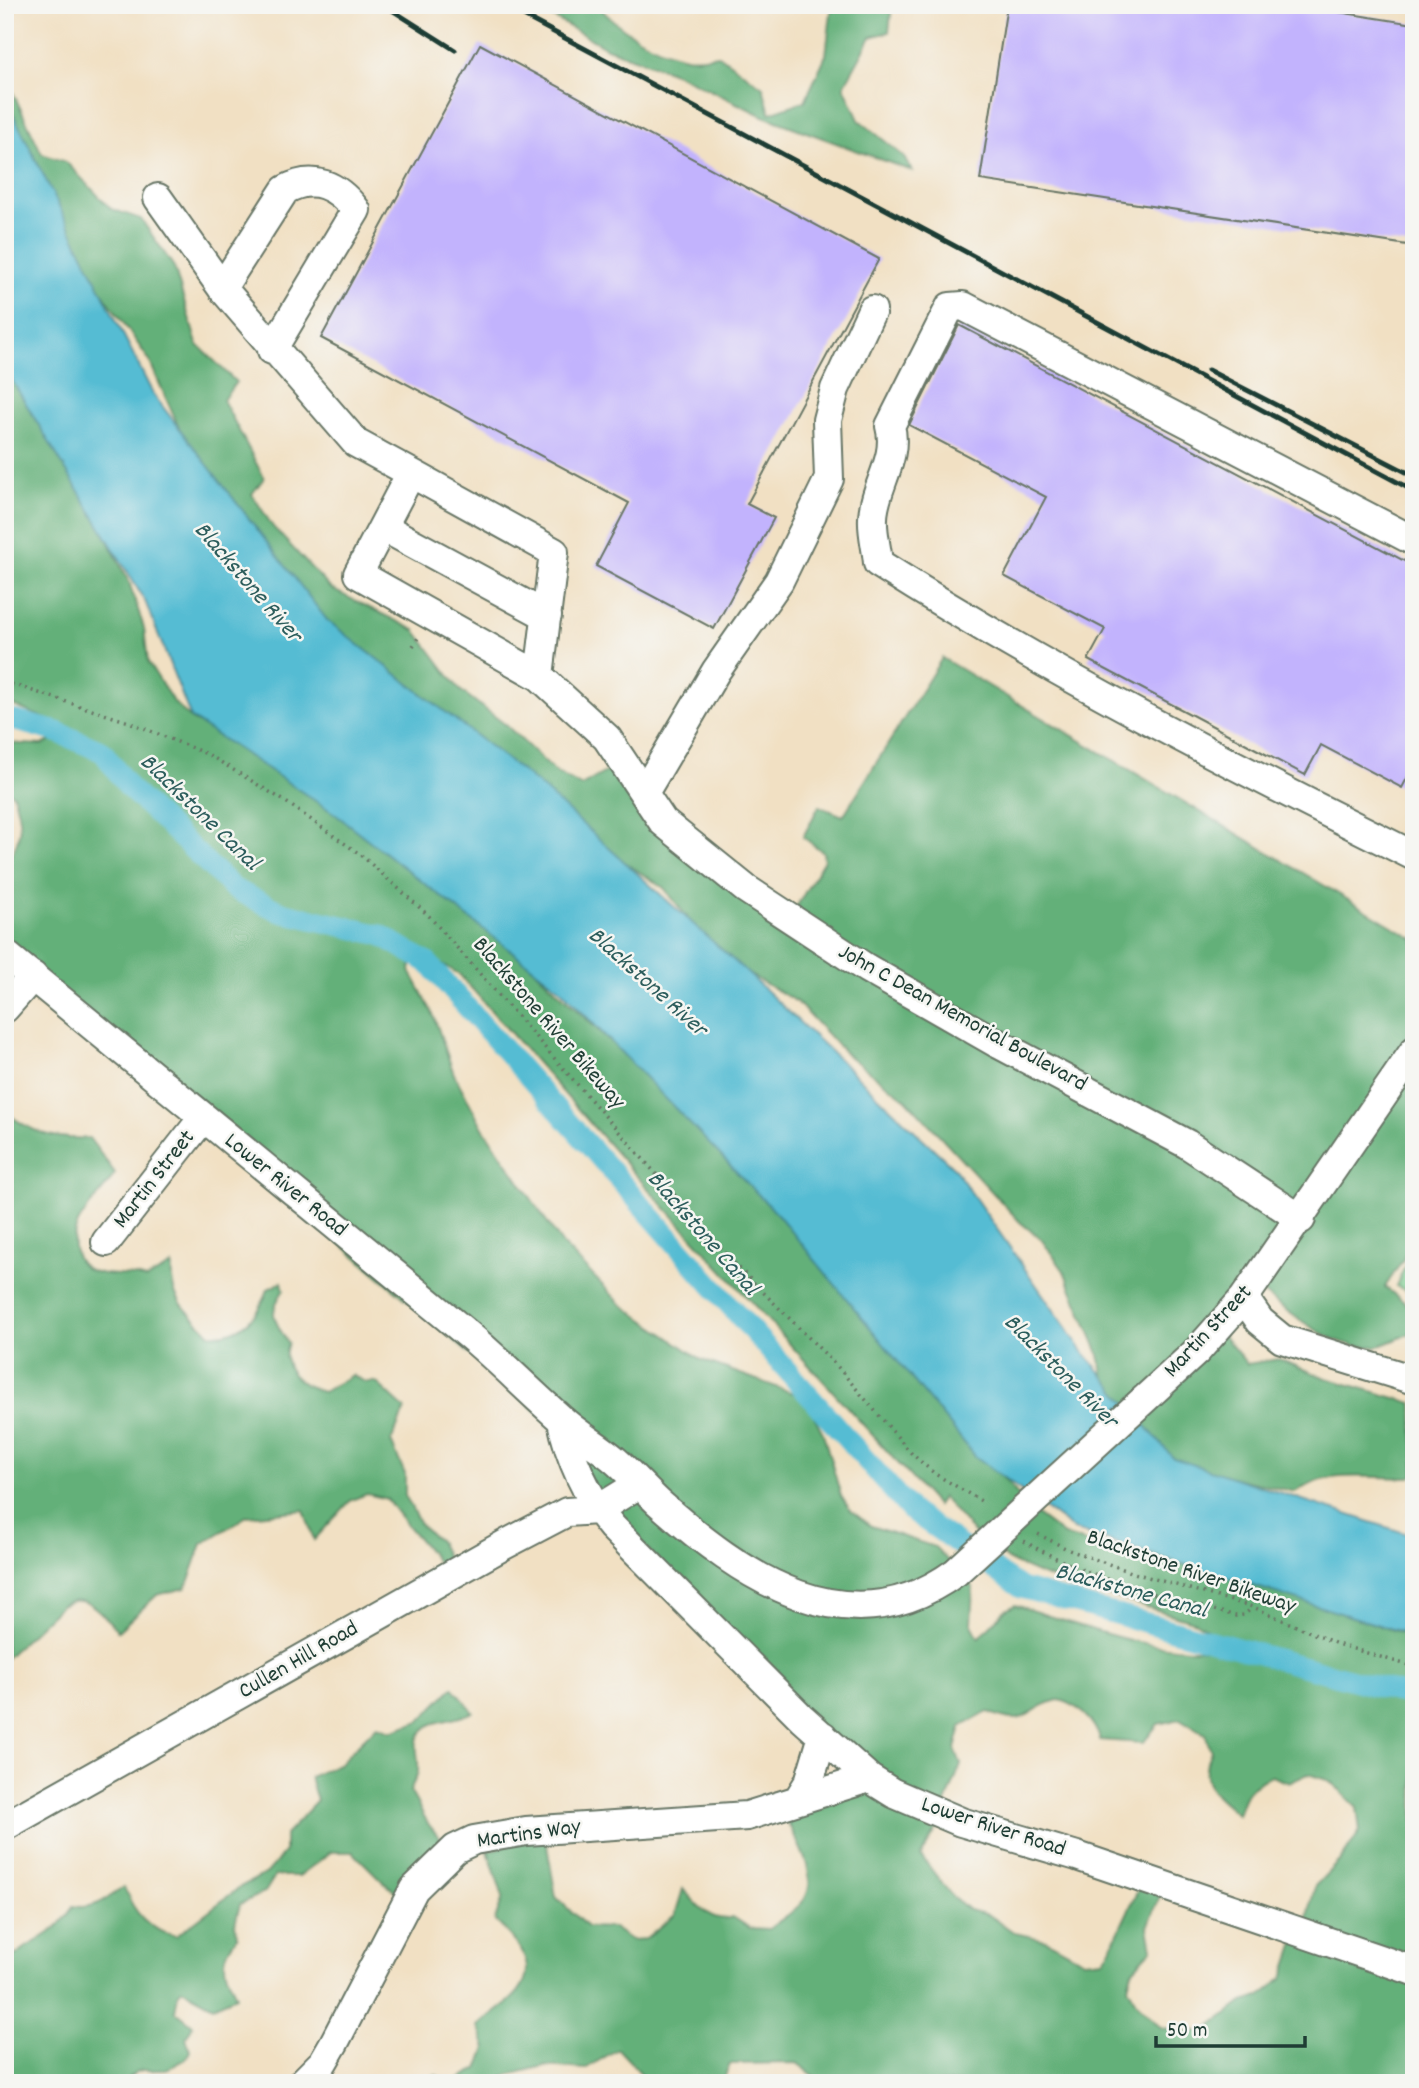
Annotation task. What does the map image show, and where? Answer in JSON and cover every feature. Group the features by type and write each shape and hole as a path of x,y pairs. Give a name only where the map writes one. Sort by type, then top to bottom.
{"street":[{"path":"222,288 285,190 300,181 317,181 348,199 356,210 272,350"},
{"path":"158,198 222,288 272,350 356,443 554,552 539,676"},
{"path":"1414,541 963,306 950,307 890,426 893,438 890,462 873,517 878,563 957,613 1170,734 1414,856"},
{"path":"644,793 716,671 779,581 829,480 827,420 835,389 872,310"},
{"path":"411,473 383,527 547,617"},
{"name":"John C Dean Memorial Boulevard","path":"383,527 358,573 539,676 607,737 663,822 690,847 817,937 997,1043 1187,1144 1301,1219"},
{"name":"Lower River Road","path":"5,954 470,1336 527,1385 562,1421 617,1461 639,1484 720,1553 783,1589 834,1606 851,1607 909,1598 932,1588 956,1572"},
{"path":"5,1008 33,976"},
{"name":"Martin Street","path":"956,1572 1197,1351 1244,1298 1301,1219 1414,1051"},
{"name":"Martin Street","path":"106,1242 203,1118"},
{"path":"1244,1298 1260,1321 1282,1339 1414,1380"},
{"name":"Lower River Road","path":"562,1421 566,1442 597,1510 823,1736 869,1778 893,1793 961,1822 1077,1856 1414,1971"},
{"path":"597,1510 639,1484"},
{"name":"Cullen Hill Road","path":"5,1826 567,1511 597,1510"},
{"path":"799,1798 809,1782 823,1736"},
{"name":"Martins Way","path":"302,2083 323,2062 334,2043 414,1889 455,1849 474,1840 526,1831 747,1815 869,1778"}],"path":[{"path":"5,391 11,404 5,433"},
{"name":"Blackstone River Bikeway","path":"5,682 129,722 209,755 283,800 361,855 429,916 738,1267 836,1365 912,1454 935,1474 984,1502"},
{"path":"1005,1528 1045,1553 1118,1584 1236,1616 1244,1615 1253,1607"},
{"name":"Blackstone River Bikeway","path":"1038,1534 1069,1550 1134,1573 1253,1607 1337,1644 1414,1667"}],"green space":[{"path":"531,5 598,5 626,30 662,50 690,58 719,55 763,87 770,113 805,101 826,55 832,5 892,5 889,32 871,37 844,86 859,120 903,156 912,171 763,116 677,74 607,48"},
{"path":"5,76 42,154 66,162 111,209 141,219 174,267 197,344 236,382 223,400 264,478 252,494 273,527 331,589 415,630 460,690 506,725 554,771 581,786 619,764 637,794 791,916 824,860 823,852 803,837 819,806 843,816 942,658 1414,939 1414,1224 1406,1255 1385,1287 1414,1310 1414,1332 1378,1346 1362,1347 1346,1343 1315,1329 1260,1291 1221,1333 1247,1364 1279,1359 1326,1378 1413,1403 1414,1474 1409,1478 1335,1477 1320,1480 1295,1492 1185,1467 1128,1423 1108,1395 1098,1351 1064,1271 1041,1239 1020,1222 906,1099 846,1054 797,1002 719,957 664,888 584,836 392,699 192,457 149,360 64,237 5,134"},
{"path":"5,349 52,431 129,582 144,628 148,662 172,700 193,721 261,752 477,910 541,976 807,1228 992,1465 1033,1512 1064,1535 1091,1544 1185,1562 1414,1637 1414,2083 824,2083 797,2063 729,2064 723,2083 650,2083 618,2049 585,2069 544,2066 508,2075 494,2083 425,2083 423,2080 435,2075 453,2082 478,2069 486,2048 478,2026 515,1996 526,1977 527,1966 521,1950 495,1920 503,1897 488,1851 545,1834 556,1897 587,1927 613,1928 631,1940 646,1939 675,1915 683,1889 699,1906 717,1918 733,1917 750,1928 769,1929 801,1904 808,1890 809,1879 804,1855 782,1811 853,1766 602,1501 569,1439 5,956 5,863 16,846 20,830 13,794 5,790 5,743 42,745 64,734 51,721 5,702","holes":["426,955 459,974 633,1172 937,1506 942,1497 975,1534 993,1544 1007,1560 1044,1576 1196,1622 1215,1635 1219,1646 1172,1648 1145,1643 1089,1629 1015,1605 1004,1611 979,1638 971,1623 973,1587 935,1547 871,1526 850,1510 841,1496 823,1433 804,1397 702,1360 621,1304 563,1245 483,1128 454,1074 433,1014 410,971 412,960","1058,1700 1084,1714 1094,1726 1100,1740 1143,1743 1158,1724 1180,1719 1205,1734 1211,1751 1207,1763 1207,1781 1215,1794 1238,1815 1249,1790 1258,1782 1272,1776 1289,1783 1308,1774 1330,1781 1357,1808 1360,1831 1342,1858 1315,1886 1305,1931 1297,1937 1283,1978 1260,1997 1243,2002 1205,2031 1176,2031 1161,2027 1136,2002 1128,1987 1132,1970 1152,1949 1148,1927 1164,1885 1143,1879 1110,1950 1103,1959 1084,1961 1046,1940 1015,1933 989,1915 969,1910 952,1896 921,1856 945,1815 945,1806 961,1764 955,1748 961,1727 988,1712 1012,1719 1019,1718"]},
{"path":"5,1111 24,1125 44,1134 65,1138 89,1138 115,1173 86,1210 75,1230 75,1252 85,1268 99,1273 146,1279 172,1265 173,1287 181,1304 210,1334 231,1332 239,1328 260,1308 268,1289 282,1282 284,1290 275,1305 274,1316 288,1343 286,1361 293,1375 306,1385 323,1392 352,1375 365,1382 376,1382 405,1409 391,1442 405,1474 405,1495 421,1526 439,1541 456,1576 447,1579 434,1558 387,1499 367,1494 351,1500 314,1540 304,1510 247,1516 202,1544 186,1588 157,1595 118,1631 93,1606 86,1602 70,1601 61,1605 5,1659"},
{"path":"1414,1247 1414,1294 1396,1286"},
{"path":"453,1687 473,1712 434,1723 423,1730 416,1746 418,1771 410,1791 429,1825 457,1859 410,1901 384,1883 353,1852 331,1852 299,1876 275,1876 265,1892 240,1904 235,1924 238,1936 225,1959 226,1972 236,1996 213,2006 182,1989 178,1994 175,2011 193,2025 186,2038 190,2051 186,2059 168,2068 140,2071 123,2083 5,2083 5,1961 54,1930 73,1906 94,1905 124,1887 132,1905 143,1919 157,1929 176,1936 240,1887 267,1873 285,1852 285,1835 317,1801 310,1777 340,1763 377,1726 391,1731 420,1721"}],"water":[{"name":"Blackstone River","path":"5,105 13,114 153,394 327,620 537,783 741,967 954,1168 1084,1353 1173,1458 1414,1536 1414,1636 1074,1530 975,1456 778,1215 559,988 335,814 191,718 145,601 5,369"}],"building":[{"path":"1007,5 1294,5 1414,24 1414,246 980,180"},
{"path":"480,44 879,259 747,504 774,518 714,629 596,566 629,503 321,338"},
{"path":"959,325 1414,566 1414,765 1402,788 1321,745 1305,775 1088,660 1105,629 1004,576 1046,497 909,425"}],"waterway":[{"name":"Blackstone Canal","path":"5,718 57,732 103,752 129,788 234,889 281,912 381,935 428,963 910,1510 1021,1588 1414,1697"}],"railway":[{"path":"384,5 455,50"},
{"path":"503,5 1414,491"},
{"path":"1208,370 1414,476"}]}
